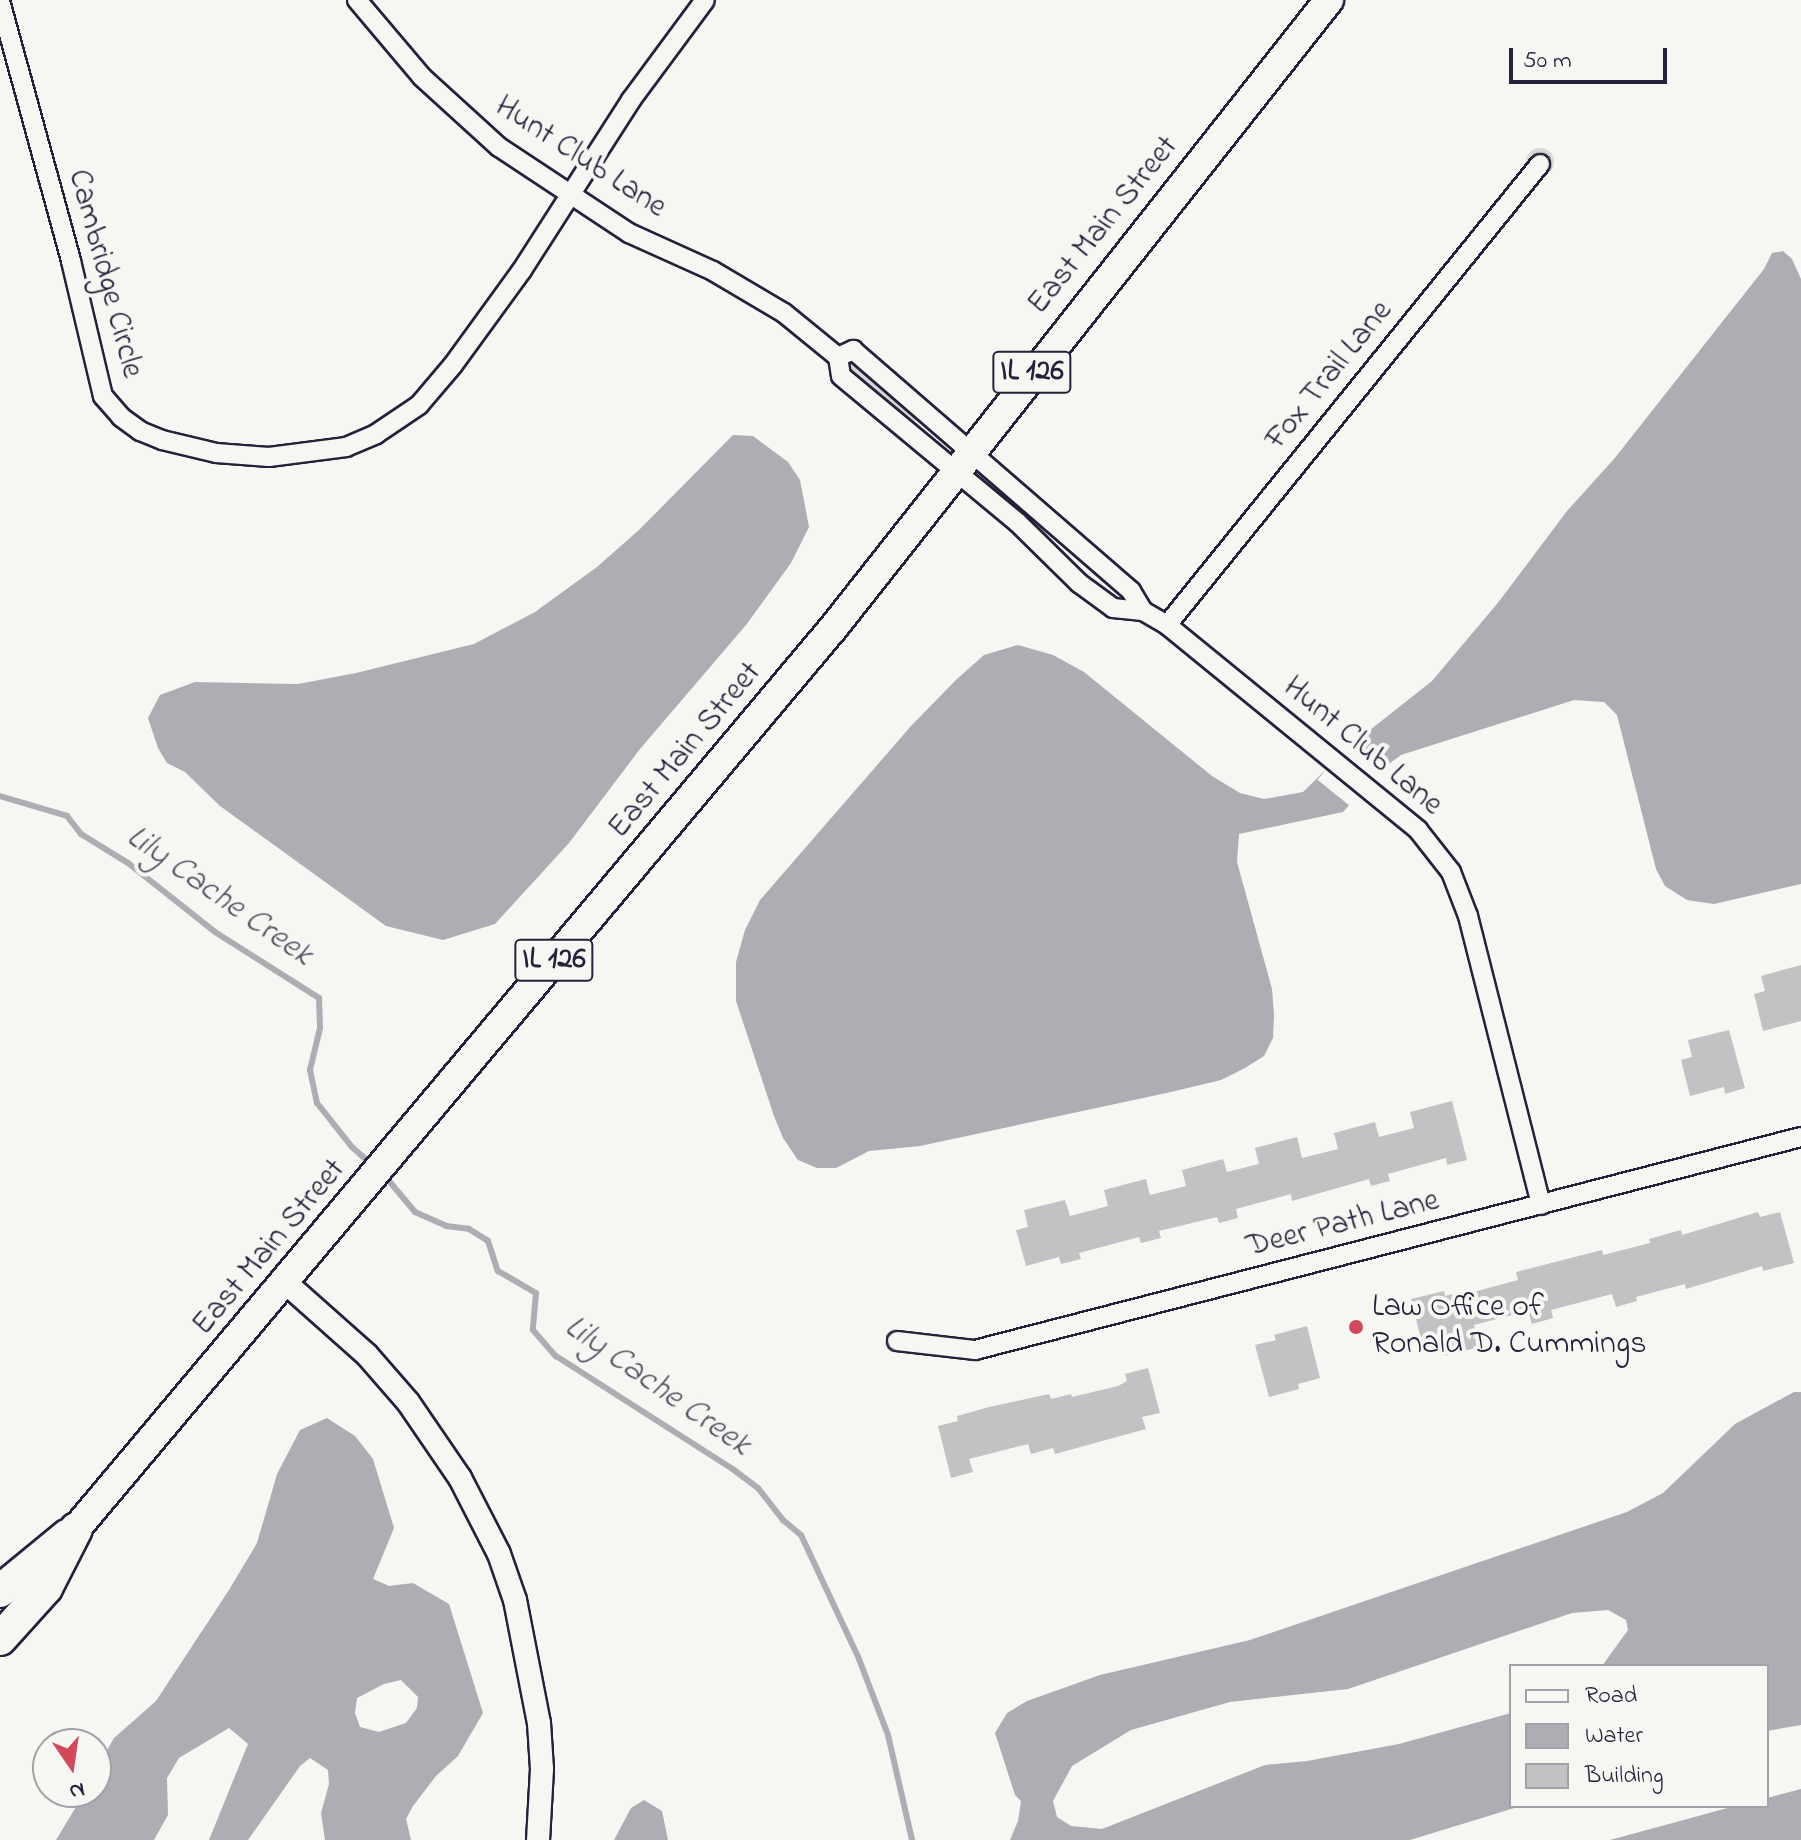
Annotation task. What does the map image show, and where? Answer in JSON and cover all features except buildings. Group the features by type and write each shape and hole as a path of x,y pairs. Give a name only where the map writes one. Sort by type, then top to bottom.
{"highway":[{"path":"0,1591 76,1529"},
{"path":"0,1639 46,1588 76,1529"}],"main road":[{"name":"East Main Street","path":"76,1529 286,1283 798,670 1329,0"}],"street":[{"name":"Hunt Club Lane","path":"357,0 402,55 499,147 629,233 750,292 784,313 838,357 841,376 1017,522 1079,583 1113,608 1143,611 1167,625 1386,802 1433,846 1461,894 1541,1205"},
{"name":"Cambridge Circle","path":"0,1 71,261 96,378 103,396 121,417 140,431 162,440 216,453 269,457 346,447 376,434 419,405 453,365 631,100 705,0"},
{"name":"Fox Trail Lane","path":"1167,625 1540,164"},
{"name":"Hunt Club Lane","path":"838,357 853,350 971,449 1131,591 1143,611"},
{"name":"Deer Path Lane","path":"897,1341 975,1350 1801,1137"},
{"path":"286,1283 367,1355 408,1402 460,1478 499,1554 515,1600 539,1723 542,1769 538,1840"}],"shaded area":[{"path":"1540,148 1550,152 1554,162 1550,172 1540,176 1530,172 1526,162 1530,152"},
{"path":"854,361 921,419 914,421 851,370 849,365"}],"water":[{"path":"1783,251 1792,259 1801,279 1801,884 1714,904 1687,900 1665,886 1656,869 1617,715 1604,702 1574,700 1401,755 1382,769 1343,812 1239,834 1237,862 1272,989 1274,1015 1273,1038 1264,1056 1245,1068 1221,1080 1171,1092 920,1146 869,1151 836,1168 817,1168 798,1160 783,1138 774,1116 736,1001 736,962 745,930 760,900 911,726 956,680 984,655 1018,645 1053,655 1084,672 1212,776 1240,793 1264,799 1303,792 1351,745 1432,681 1497,604 1567,511 1614,459 1764,269 1772,253"},
{"path":"733,435 753,436 788,462 800,480 809,527 791,563 746,625 640,749 569,843 495,924 443,940 386,926 220,806 185,772 167,763 158,748 148,718 160,695 195,682 298,684 356,673 474,644 535,612 597,567 639,530"},
{"path":"1794,1392 1801,1392 1801,1725 1769,1731 1769,1664 1603,1664 1628,1630 1626,1620 1608,1610 1572,1613 1348,1689 1230,1702 1131,1730 1072,1766 1053,1801 1057,1817 1071,1826 1102,1829 1265,1765 1307,1761 1399,1744 1509,1714 1509,1808 1514,1808 1410,1840 1010,1840 1018,1821 1021,1801 1015,1795 995,1733 1007,1713 1027,1701 1100,1675 1250,1640 1627,1512 1663,1493 1735,1424"},
{"path":"327,1418 355,1436 373,1459 394,1528 373,1579 389,1586 413,1583 449,1604 483,1713 458,1756 436,1776 413,1806 406,1819 411,1840 325,1840 321,1813 329,1784 328,1770 310,1758 300,1766 248,1840 209,1840 248,1744 229,1728 179,1758 167,1778 168,1815 154,1840 56,1840 75,1808 112,1808 112,1742 156,1701 229,1590 257,1543 277,1474 300,1430","holes":["401,1680 418,1697 417,1708 406,1723 379,1732 360,1727 355,1713 357,1698 384,1684"]},
{"path":"1801,1789 1801,1840 1610,1840 1728,1808 1769,1808 1769,1797"},
{"path":"644,1800 662,1811 668,1840 614,1840 631,1808"}],"pier":[{"path":"1349,741 1386,771 1355,810 1318,780"}],"waterway":[{"name":"Lily Cache Creek","path":"0,796 67,816 81,834 128,863 215,932 319,998 320,1028 310,1070 317,1103 352,1147 372,1165"},
{"name":"Lily Cache Creek","path":"384,1175 415,1212 446,1226 469,1229 488,1241 498,1271 536,1293 533,1330 556,1356 734,1470 758,1488 783,1520 801,1535 859,1659 888,1735 912,1840"}],"place":[{"name":"Law Office of Ronald D. Cummings","path":"1356,1327"}]}
